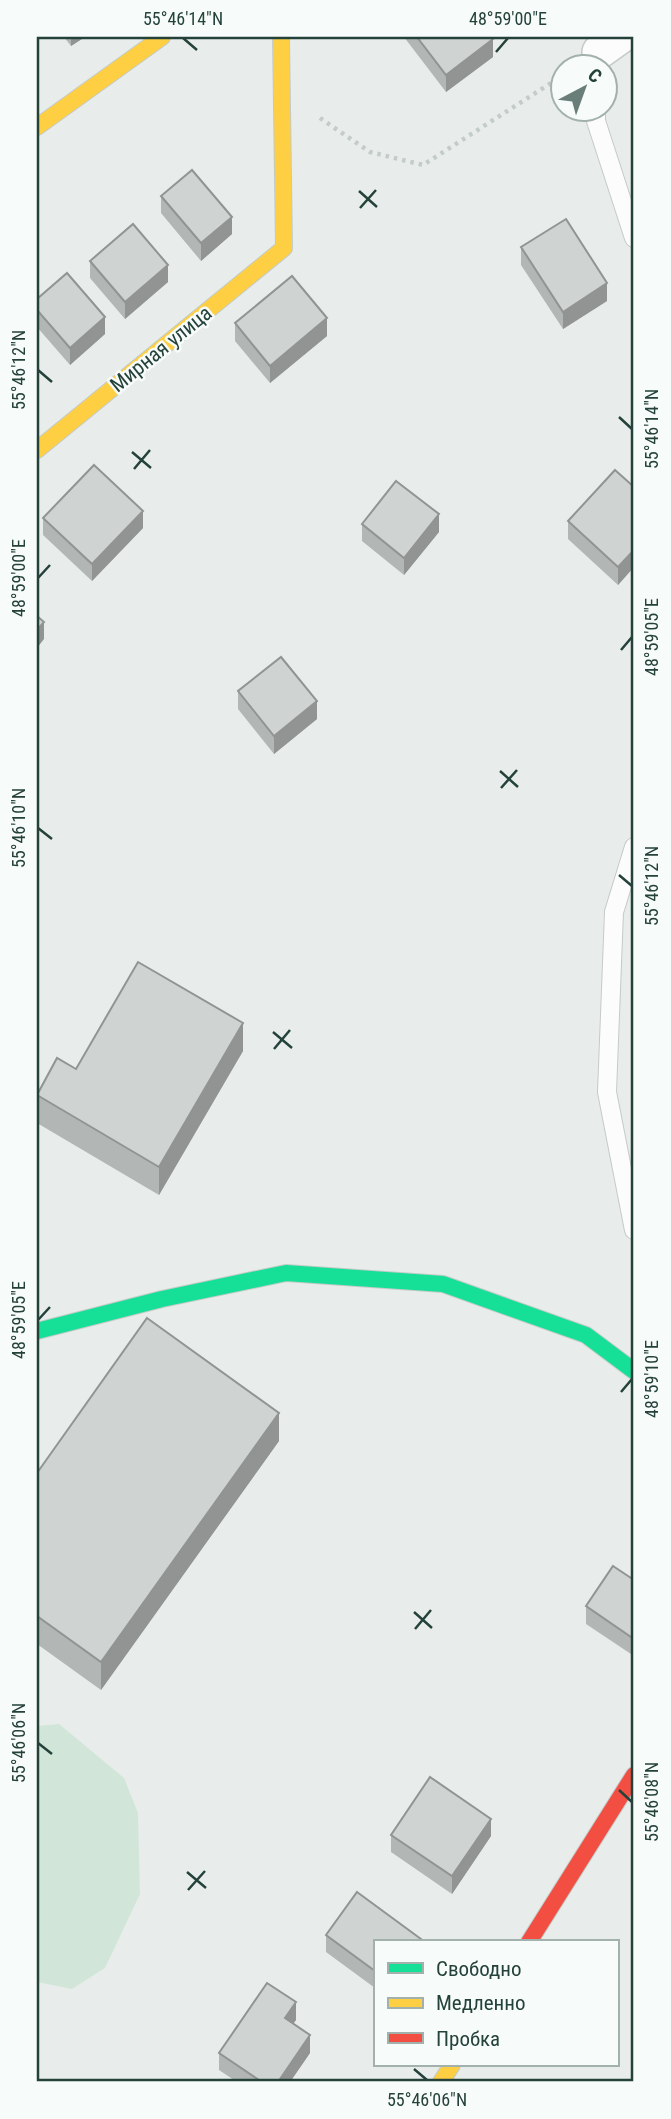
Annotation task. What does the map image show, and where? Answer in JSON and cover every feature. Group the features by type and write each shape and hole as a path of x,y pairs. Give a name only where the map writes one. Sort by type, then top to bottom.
{"street":[{"path":"37,127 162,37"},
{"path":"281,37 282,92"},
{"name":"Мирная улица","path":"37,450 284,248 282,92"},
{"path":"37,1331 162,1299 286,1273 443,1284 586,1335 634,1371"},
{"path":"530,1940 634,1775"},
{"path":"441,2082 451,2066"}],"lane":[{"path":"596,122 634,238"},
{"path":"634,847 614,912 607,1092 634,1230"}],"path":[{"path":"282,92 370,152 424,165 548,85"}],"green space":[{"path":"59,1724 124,1778 138,1813 140,1894 105,1968 72,1989 37,1982 37,1726"}],"building":[{"path":"417,37 491,37 493,39 446,75"},
{"path":"192,170 232,217 201,243 161,196"},
{"path":"566,219 607,283 563,312 521,247"},
{"path":"133,224 168,265 125,302 90,261"},
{"path":"67,273 105,317 70,348 37,310 37,299"},
{"path":"292,276 327,318 270,366 235,323"},
{"path":"94,465 143,511 92,564 43,518"},
{"path":"615,470 634,487 634,550 618,567 568,521"},
{"path":"396,481 439,514 404,558 362,524"},
{"path":"37,616 44,622 37,630"},
{"path":"281,657 317,701 274,736 238,691"},
{"path":"138,962 243,1023 159,1167 37,1095 57,1058 76,1069"},
{"path":"147,1318 279,1413 101,1662 37,1616 37,1473"},
{"path":"613,1566 634,1580 634,1639 586,1606"},
{"path":"430,1777 491,1819 452,1876 391,1835"},
{"path":"357,1892 422,1940 374,1940 374,1970 326,1935"},
{"path":"267,1983 296,2002 285,2018 310,2035 278,2082 262,2082 219,2053"}],"traffic: fast":[{"path":"37,1331 162,1299 286,1273 443,1284 586,1335 634,1371"}],"traffic: slow":[{"path":"37,127 162,37"},
{"path":"37,450 284,248 281,37"},
{"path":"441,2082 451,2066"}],"traffic: jam":[{"path":"530,1940 634,1775"}]}
